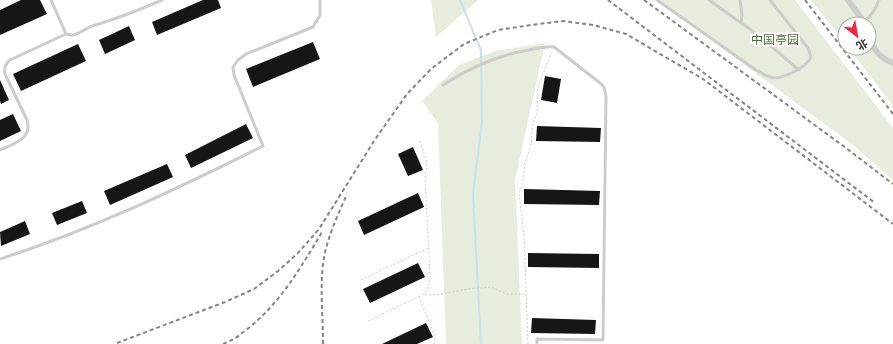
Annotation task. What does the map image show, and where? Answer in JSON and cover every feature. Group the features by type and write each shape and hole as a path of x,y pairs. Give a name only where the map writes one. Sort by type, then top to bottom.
{"street":[{"path":"848,0 860,16"},
{"path":"877,52 882,58 893,63"}],"lane":[{"path":"51,0 66,34"},
{"path":"0,150 23,138 29,128 27,120 4,71 10,60 66,34 73,35 92,26 129,14 162,0"},
{"path":"0,259 122,214 263,146 234,75 233,67 238,60 246,54 313,27 320,15 320,0"},
{"path":"657,0 756,70 769,77 779,77 799,70 810,61 812,57 811,52 770,0"},
{"path":"709,0 758,34 799,70"},
{"path":"740,0 742,11 741,22"},
{"path":"871,16 877,8 879,0"},
{"path":"443,85 467,71 494,59 520,51 554,47 604,87 603,340 537,339 537,344"}],"path":[{"path":"528,344 526,294 524,283 524,235 519,194 523,180 525,163 531,144 538,86 554,47"},
{"path":"368,321 424,294 428,290 430,275 425,179 428,163 419,139"},
{"path":"361,280 429,247"},
{"path":"424,294 436,295 468,289 492,287 506,294 526,294"},
{"path":"419,296 436,336 434,344"}],"green space":[{"path":"431,0 478,0 436,37"},
{"name":"中国亭园","path":"657,0 795,0 893,128 893,180 853,145"},
{"name":"中国亭园","path":"811,0 893,0 893,106 855,56 877,56 877,16 837,16 837,33"},
{"path":"545,43 515,180 522,344 446,344 438,123 422,101 459,65 495,51"}],"building":[{"path":"21,0 40,0 47,14 0,35 0,10"},
{"path":"203,0 218,0 221,8 157,35 152,22"},
{"path":"129,26 135,40 105,54 99,40"},
{"path":"313,42 320,59 253,87 246,69"},
{"path":"78,44 86,61 21,91 13,74"},
{"path":"545,76 561,79 557,103 541,100"},
{"path":"0,80 9,100 1,104 0,101"},
{"path":"13,114 21,131 0,141 0,120"},
{"path":"246,124 253,138 191,168 185,155"},
{"path":"537,126 601,128 600,142 536,141"},
{"path":"413,147 423,170 408,176 398,154"},
{"path":"167,164 173,177 110,205 104,191"},
{"path":"524,189 600,191 599,205 524,204"},
{"path":"418,193 424,207 364,235 358,221"},
{"path":"82,201 87,213 57,225 52,213"},
{"path":"25,221 30,234 1,246 0,232"},
{"path":"528,253 599,254 599,268 528,267"},
{"path":"418,263 425,277 370,303 363,289"},
{"path":"532,318 596,320 595,334 531,333"},
{"path":"426,323 433,337 417,344 382,344"}],"waterway":[{"path":"460,0 481,50 482,122 473,195 481,344"}],"railway":[{"path":"608,0 875,203"},
{"path":"644,0 893,184"},
{"path":"805,0 893,114"},
{"path":"117,343 225,302 254,289 278,271 298,253 319,229 374,141 407,94 431,69 464,44 498,30 563,21 593,25 626,34 703,79 893,224"},
{"path":"323,344 322,274 324,255 329,237 347,194"},
{"path":"223,344 238,336 255,323 267,311 297,273 322,232"}]}
